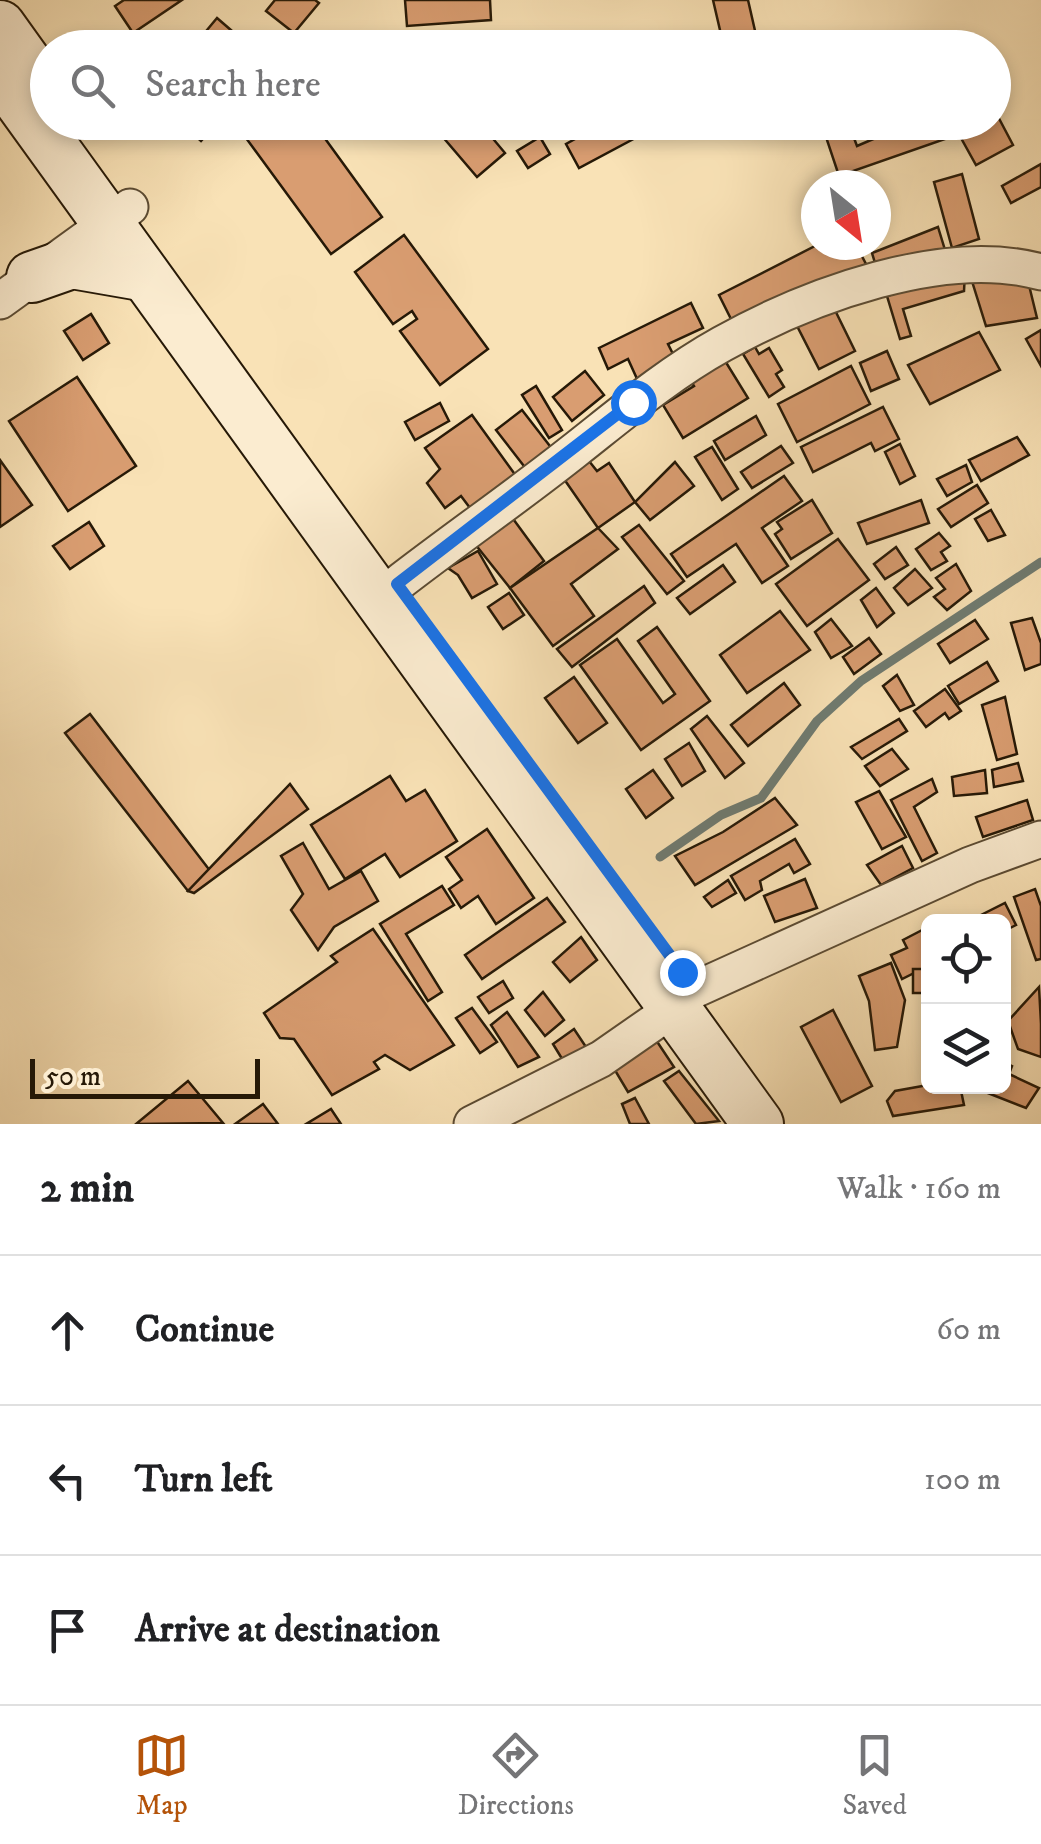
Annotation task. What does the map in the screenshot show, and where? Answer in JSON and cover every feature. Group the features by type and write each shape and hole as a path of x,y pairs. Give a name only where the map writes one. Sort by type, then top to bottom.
{"street":[{"path":"0,26 30,67"},
{"path":"0,74 30,110"},
{"path":"55,140 118,215 397,584 684,999 759,1115"},
{"path":"78,140 118,215 142,275 684,999"},
{"path":"16,289 118,215"},
{"path":"397,584 633,402 722,344 830,297 925,266 1006,262 1041,272"},
{"path":"16,289 72,263 142,275"},
{"path":"472,1124 601,1058 684,999 970,865 1041,838"}],"building":[{"path":"124,0 182,0 137,30 131,30 115,6"},
{"path":"275,0 319,3 296,30 290,30 266,11"},
{"path":"405,0 490,0 491,20 407,26"},
{"path":"713,0 748,0 755,30 720,30"},
{"path":"217,18 231,30 207,30"},
{"path":"247,140 326,140 382,217 331,254"},
{"path":"445,140 494,140 505,153 477,177"},
{"path":"542,140 550,154 528,168 517,151"},
{"path":"573,140 632,140 579,168 566,144"},
{"path":"827,140 855,140 857,146 871,140 942,140 856,170 837,170"},
{"path":"962,140 1010,140 1013,145 976,165"},
{"path":"1041,164 1041,187 1011,203 1002,186"},
{"path":"962,174 979,239 952,248 934,182"},
{"path":"938,227 945,250 878,273 874,260 891,260 891,246"},
{"path":"404,235 488,349 440,385 400,331 417,319 412,311 393,324 355,272"},
{"path":"801,253 801,260 864,260 866,264 736,329 719,295"},
{"path":"965,272 964,291 903,309 911,336 900,339 887,296"},
{"path":"1027,277 1037,318 986,326 971,278"},
{"path":"831,302 855,351 819,369 794,320"},
{"path":"691,303 703,328 668,344 677,362 638,381 628,359 608,369 599,348"},
{"path":"91,314 109,343 83,360 64,331"},
{"path":"1041,330 1041,366 1026,339"},
{"path":"979,332 1000,370 930,404 908,365"},
{"path":"755,347 759,354 769,348 782,370 776,374 784,387 769,397 743,354"},
{"path":"719,351 748,398 683,438 663,405 694,386 685,372"},
{"path":"887,351 899,379 871,391 860,363"},
{"path":"851,366 870,404 797,442 778,404"},
{"path":"585,371 604,395 572,421 553,397"},
{"path":"77,377 136,466 68,511 9,421"},
{"path":"536,386 562,430 549,438 522,395"},
{"path":"440,403 449,421 415,440 405,422"},
{"path":"883,407 899,439 875,451 871,443 813,472 801,447"},
{"path":"522,410 553,450 527,470 496,430"},
{"path":"472,415 519,480 473,512 461,496 445,508 427,483 440,469 425,448"},
{"path":"756,416 766,435 725,460 714,441"},
{"path":"1017,437 1029,455 981,481 969,460"},
{"path":"900,444 915,476 900,484 885,452"},
{"path":"781,446 793,463 752,488 741,472"},
{"path":"712,447 738,489 722,500 695,457"},
{"path":"0,460 32,505 0,527"},
{"path":"589,461 597,471 609,463 635,502 598,528 564,479"},
{"path":"675,462 694,486 650,520 635,502"},
{"path":"966,465 972,482 947,496 937,479"},
{"path":"784,476 802,501 762,528 788,566 762,583 736,544 687,577 671,554"},
{"path":"977,485 988,503 951,527 938,509"},
{"path":"812,500 832,533 791,559 775,534 782,529 777,522"},
{"path":"921,500 929,523 867,544 858,523"},
{"path":"991,510 1005,535 988,541 975,519"},
{"path":"511,516 544,561 510,588 475,544"},
{"path":"89,522 104,546 70,569 53,546"},
{"path":"639,525 684,581 667,594 622,537"},
{"path":"598,528 618,549 571,584 594,616 553,646 510,588"},
{"path":"939,533 950,546 941,552 947,561 931,570 916,549"},
{"path":"838,539 869,580 807,626 776,584"},
{"path":"896,547 908,565 885,579 874,564"},
{"path":"478,551 497,584 472,598 458,575 448,568"},
{"path":"956,564 971,591 947,610 934,597 945,589 936,578"},
{"path":"723,565 735,582 690,614 677,598"},
{"path":"915,569 932,588 908,605 894,588"},
{"path":"644,586 655,603 572,667 557,649"},
{"path":"876,588 894,613 877,627 861,600"},
{"path":"509,593 524,615 503,629 488,607"},
{"path":"780,611 810,650 747,693 720,655"},
{"path":"1032,618 1041,643 1041,664 1025,670 1011,623"},
{"path":"831,619 852,646 831,658 815,632"},
{"path":"975,620 988,639 950,663 938,644"},
{"path":"657,627 710,701 641,750 580,665 617,639 663,703 675,694 638,641"},
{"path":"869,638 881,654 854,674 843,657"},
{"path":"987,662 998,681 959,704 948,686"},
{"path":"897,675 914,705 900,711 883,686"},
{"path":"574,677 607,723 578,743 545,698"},
{"path":"784,683 800,705 748,746 731,725"},
{"path":"945,689 961,711 949,719 945,713 926,727 914,711"},
{"path":"1005,697 1017,754 997,760 982,705"},
{"path":"90,714 211,872 188,891 65,733"},
{"path":"707,716 744,763 725,778 691,729"},
{"path":"899,719 907,731 862,759 851,747"},
{"path":"689,743 705,771 682,786 665,759"},
{"path":"892,749 908,769 880,786 865,766"},
{"path":"1018,763 1023,781 994,787 992,770"},
{"path":"653,770 673,798 646,818 626,789"},
{"path":"985,770 987,793 954,796 952,777"},
{"path":"390,776 406,801 425,790 457,841 400,877 385,854 345,879 311,825"},
{"path":"932,779 937,792 914,807 937,853 922,861 891,800"},
{"path":"290,784 308,809 194,893 188,891"},
{"path":"879,791 906,837 882,849 856,802"},
{"path":"775,798 797,825 695,885 675,856 723,832"},
{"path":"1027,800 1033,820 983,837 976,817"},
{"path":"487,829 534,898 496,924 478,896 461,908 449,889 462,880 446,857"},
{"path":"795,839 810,864 794,873 789,864 760,881 762,890 745,900 731,876"},
{"path":"303,843 329,889 361,871 378,901 334,927 318,950 291,910 303,894 281,856"},
{"path":"902,846 913,868 881,885 867,865"},
{"path":"805,879 817,908 775,922 764,896"},
{"path":"728,880 736,893 712,907 704,897"},
{"path":"442,886 454,905 406,934 442,992 428,1001 380,924"},
{"path":"1035,889 1041,906 1041,959 1036,960 1014,897"},
{"path":"547,898 565,922 482,979 465,955"},
{"path":"1005,903 1010,914 983,914"},
{"path":"373,929 454,1045 410,1070 385,1055 374,1062 379,1069 332,1095 294,1039 280,1038 264,1013 337,962 331,956"},
{"path":"921,931 921,970 902,979 891,955 907,948 903,940"},
{"path":"581,937 597,960 570,982 553,962"},
{"path":"891,963 905,1000 897,1047 875,1050 869,1001 859,976"},
{"path":"913,969 921,969 921,993 913,993"},
{"path":"503,981 513,998 489,1013 478,997"},
{"path":"1039,987 1041,1057 1018,1049 1011,1018"},
{"path":"543,992 564,1020 545,1036 525,1010"},
{"path":"472,1008 497,1042 480,1053 456,1018"},
{"path":"833,1010 872,1086 841,1102 801,1027"},
{"path":"507,1012 539,1057 518,1067 491,1025"},
{"path":"574,1029 588,1050 564,1062 553,1044"},
{"path":"656,1040 674,1067 628,1092 613,1067"},
{"path":"679,1071 719,1121 696,1124 664,1081"},
{"path":"1011,1075 1039,1088 1026,1108 990,1094 1011,1094"},
{"path":"188,1081 223,1123 136,1124"},
{"path":"921,1086 921,1094 962,1094 964,1105 893,1116 887,1101 895,1091"},
{"path":"635,1098 649,1124 630,1124 622,1104"},
{"path":"263,1104 278,1124 235,1124"},
{"path":"331,1109 341,1124 306,1124"}],"waterway":[{"path":"660,857 721,815 761,798 817,721 861,681 1041,562"}],"route":[{"path":"633,402 572,453 397,584 682,972"}]}
